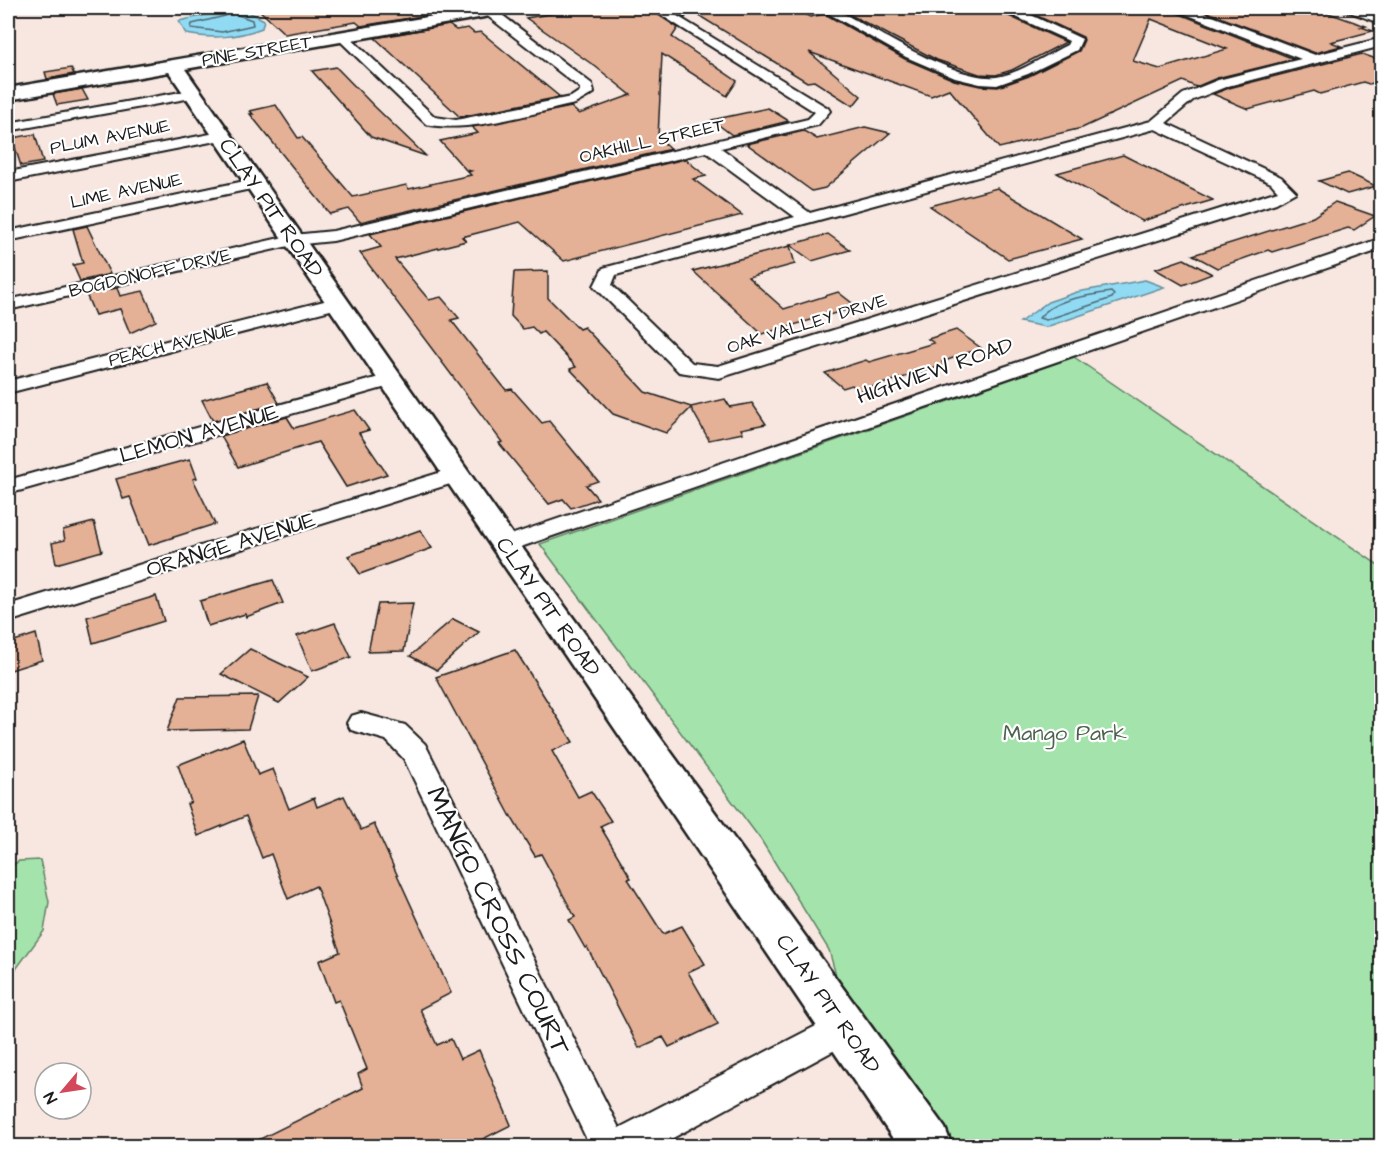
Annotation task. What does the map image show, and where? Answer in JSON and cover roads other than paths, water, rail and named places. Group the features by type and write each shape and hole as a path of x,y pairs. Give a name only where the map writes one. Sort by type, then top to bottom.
{"street":[{"name":"PINE STREET","path":"8,94 507,8"},
{"name":"OAKHILL STREET","path":"293,240 333,236 813,122 823,111 656,8"},
{"path":"825,8 951,73 978,81 998,81 1073,47 1076,39 1007,8"},
{"path":"1182,8 1312,59"},
{"path":"1345,8 1382,20"},
{"path":"341,36 430,121 456,124 575,100 587,93 587,87 489,11"},
{"name":"OAK VALLEY DRIVE","path":"1156,124 1276,180 1288,192 719,372 686,368 603,286 609,272 1156,124 1188,96 1223,83 1382,42"},
{"name":"CLAY PIT ROAD","path":"173,65 455,475 927,1146"},
{"path":"8,127 192,94"},
{"name":"PLUM AVENUE","path":"8,177 221,136"},
{"path":"709,147 807,218"},
{"name":"LIME AVENUE","path":"8,236 254,184"},
{"name":"BOGDONOFF DRIVE","path":"8,305 293,240"},
{"name":"HIGHVIEW ROAD","path":"504,545 1382,243"},
{"name":"PEACH AVENUE","path":"8,387 336,303"},
{"name":"LEMON AVENUE","path":"8,487 390,380"},
{"name":"ORANGE AVENUE","path":"8,614 455,475"},
{"name":"MANGO CROSS COURT","path":"361,723 395,732 415,752 609,1146"},
{"path":"622,1146 844,1027"}],"water":[{"path":"233,9 247,11 264,20 262,28 234,36 206,37 186,34 179,21"},
{"path":"1145,280 1164,287 1046,327 1020,322 1048,302 1077,292"}],"park label":[{"name":"Mango Park","path":"1065,733"}]}
